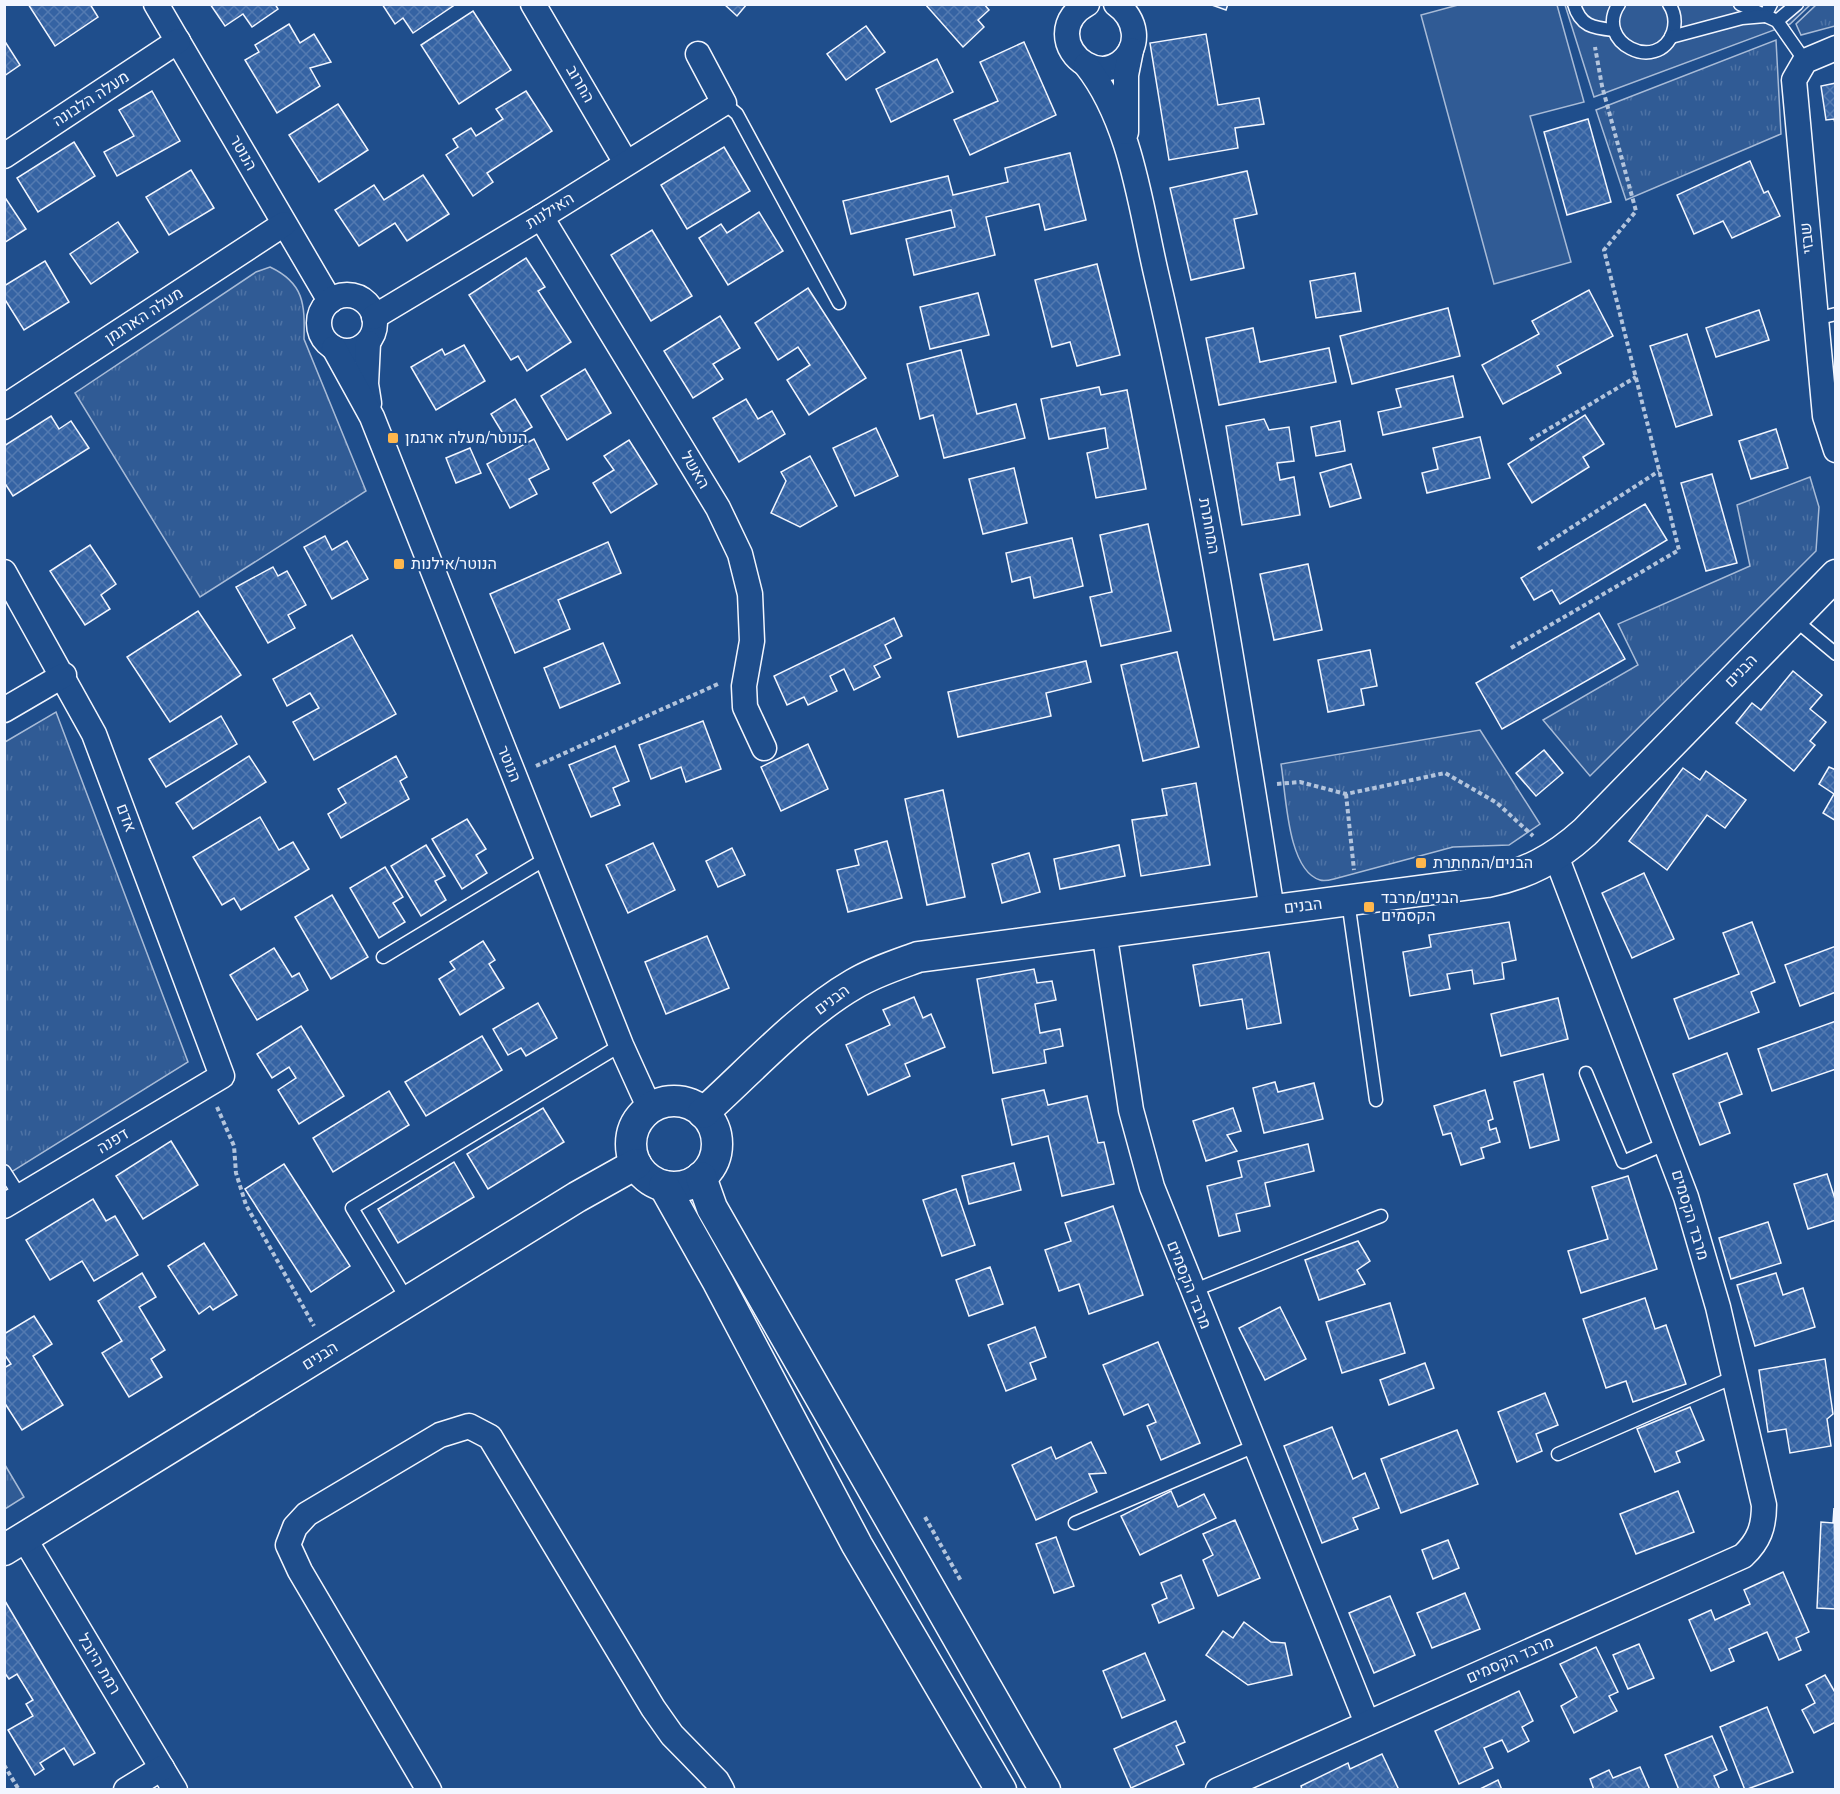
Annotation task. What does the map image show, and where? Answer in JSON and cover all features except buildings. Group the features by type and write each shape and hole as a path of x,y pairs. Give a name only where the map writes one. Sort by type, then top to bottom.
{"street":[{"name":"הנוטר","path":"156,4 330,302"},
{"name":"החרוב","path":"533,4 626,163"},
{"name":"המחתרת","path":"1119,5 1130,18 1134,29 1126,75 1126,147"},
{"name":"המחתרת","path":"1075,7 1068,24 1069,45 1076,58 1086,65 1098,80 1126,147 1174,351 1208,515 1272,910"},
{"name":"מעלה הלבונה","path":"4,156 178,41"},
{"path":"1805,61 1836,48"},
{"path":"1086,65 1100,69 1111,67 1120,62 1131,50"},
{"path":"698,54 724,103"},
{"name":"שבזי","path":"1805,61 1794,80 1794,98 1825,317 1825,416 1836,450"},
{"name":"האילנות","path":"374,316 541,217 724,103"},
{"name":"האשל","path":"541,217 718,508 740,554 750,594 752,641 744,686 745,706 764,748"},
{"name":"מעלה הארגמן","path":"4,407 284,224"},
{"path":"347,295 364,301 374,316 375,326 368,343 352,351 334,348 322,335 320,317 330,302 347,295"},
{"name":"הנוטר","path":"368,343 366,384 372,417"},
{"name":"הנוטר","path":"334,348 372,417 621,1045 650,1109"},
{"name":"אדם","path":"4,572 64,675 94,734 215,1080"},
{"name":"הבנים","path":"703,1113 819,1008 854,984 885,968 918,957 949,951 1503,879 1522,874 1556,856 1585,832 1836,574"},
{"path":"4,710 64,675"},
{"name":"מרבד הקסמים","path":"1104,931 1131,1110 1162,1218 1367,1724 1743,1556 1754,1545 1761,1532 1764,1505 1702,1250 1667,1143 1556,856"},
{"name":"דפנה","path":"12,1201 215,1080"},
{"path":"674,1101 688,1103 703,1113 712,1124 717,1139 716,1154 701,1177 684,1186 664,1186 647,1178 636,1164 631,1143 634,1127 650,1109 674,1101"},
{"name":"הבנים","path":"14,1544 577,1197 636,1164"},
{"path":"701,1177 712,1208 1045,1790"},
{"path":"664,1186 718,1282 857,1545 1001,1790"},
{"path":"429,1790 300,1571 288,1545 295,1527 306,1514 440,1435 469,1426 490,1437 653,1708 672,1735 717,1781 722,1790"},
{"name":"רמת היובל","path":"14,1544 175,1790"},
{"path":"1218,1790 1367,1724"},
{"path":"126,1790 162,1768"}],"lane":[{"path":"1574,4 1577,16 1592,28 1614,30"},
{"path":"1619,4 1613,19 1614,30 1626,48 1636,52 1657,50 1671,37 1768,10"},
{"path":"1670,4 1675,18 1671,37"},
{"path":"1740,4 1768,10 1805,61"},
{"path":"1777,21 1797,4"},
{"path":"724,103 737,114 839,303"},
{"path":"1793,618 1836,654"},
{"path":"383,957 546,858"},
{"path":"1353,899 1376,1100"},
{"path":"409,1302 352,1208 621,1045"},
{"path":"1586,1073 1623,1162 1667,1143"},
{"path":"4,1171 12,1201"},
{"path":"1192,1291 1382,1216"},
{"path":"1558,1454 1734,1377"},
{"path":"1074,1523 1255,1446"}],"path":[{"path":"1511,648 1679,550 1604,250 1636,211 1602,86 1592,28"},
{"path":"1530,440 1636,377"},
{"path":"1538,549 1659,471"},
{"path":"514,776 746,672"},
{"path":"1252,787 1300,782 1346,794 1445,773 1497,804 1556,856"},
{"path":"1346,794 1353,899"},
{"path":"215,1080 234,1146 236,1173 246,1204 328,1352"},
{"path":"4,1765 19,1790"}],"green space":[{"path":"1816,5 1835,5 1835,26 1801,35 1796,24"},
{"path":"1776,40 1781,134 1626,200 1596,110"},
{"path":"270,267 290,280 300,296 304,315 304,339 366,491 200,597 75,393 256,272"},
{"path":"1810,477 1819,507 1816,551 1590,776 1543,720 1638,665 1618,624 1750,566 1737,505"},
{"path":"56,712 188,1062 5,1176 5,742"},
{"path":"1480,730 1540,824 1509,845 1453,847 1329,880 1320,880 1309,873 1294,847 1281,764"},
{"path":"5,1465 24,1497 4,1509"}],"shaded area":[{"path":"1458,5 1557,5 1584,102 1530,116 1571,262 1494,284 1421,15"},
{"path":"1565,5 1810,5 1790,24 1594,97"}],"place":[{"name":"הנוטר/מעלה ארגמן","path":"393,438"},
{"name":"הנוטר/אילנות","path":"399,564"},
{"name":"הבנים/המחתרת","path":"1421,863"},
{"name":"הבנים/מרבד הקסמים","path":"1369,907"}]}
